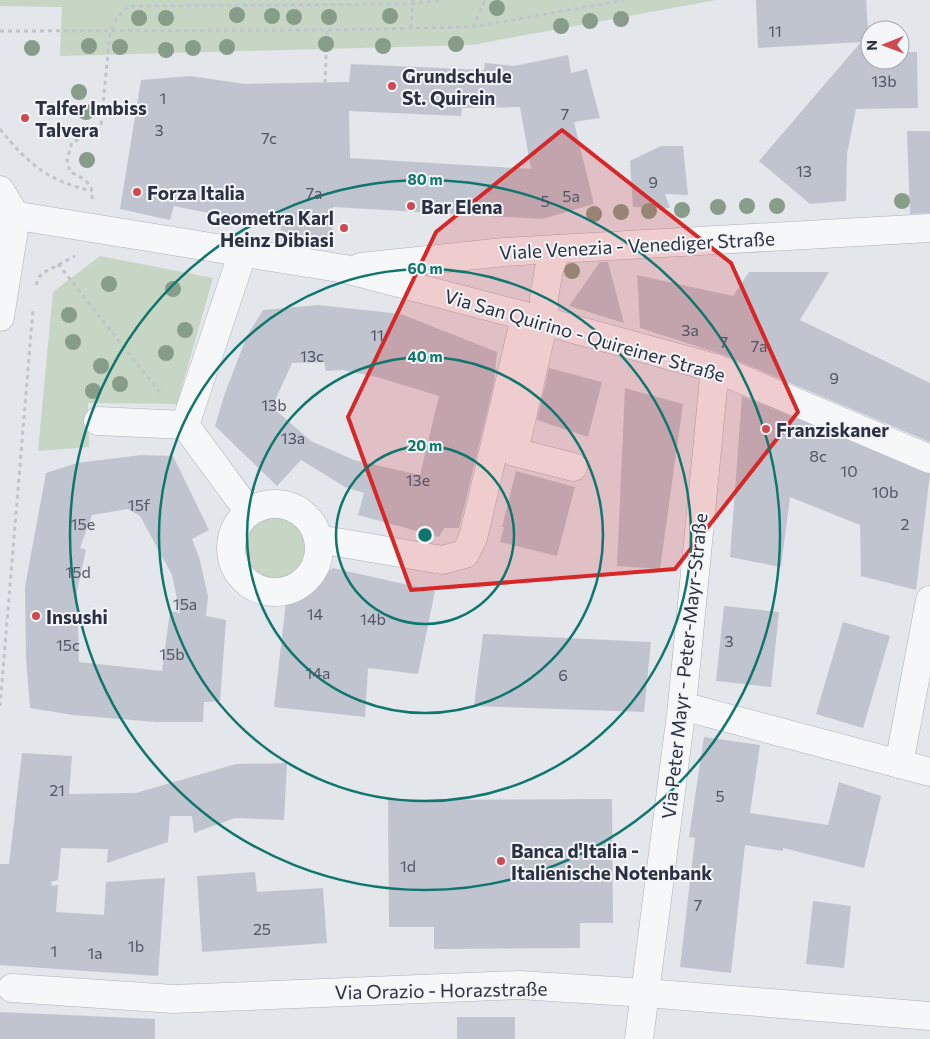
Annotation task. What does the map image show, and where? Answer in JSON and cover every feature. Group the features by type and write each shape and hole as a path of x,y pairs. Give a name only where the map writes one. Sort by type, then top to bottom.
{"street":[{"path":"0,190 8,215 0,318"},
{"path":"8,215 89,226 346,269"},
{"name":"Viale Venezia - Venediger Straße","path":"346,269 504,252 930,228"},
{"path":"318,538 442,560 465,554 473,538 535,319 544,297 547,279 557,249"},
{"path":"185,425 243,252"},
{"name":"Via San Quirino - Quireiner Straße","path":"346,269 715,368 930,459"},
{"path":"535,319 514,452 572,467"},
{"name":"Via Peter Mayr - Peter-Mayr-Straße","path":"639,1039 682,706 715,368"},
{"path":"98,421 185,425"},
{"path":"185,425 249,512"},
{"path":"276,504 291,507 308,519 318,538 319,553 315,568 306,580 295,588 280,593 266,592 252,587 241,577 233,564 230,550 232,536 239,522 249,512 262,505 276,504"},
{"path":"899,764 930,600"},
{"path":"682,706 930,772"},
{"name":"Via Orazio - Horazstraße","path":"12,988 173,999 519,985 646,993 930,1016"}],"path":[{"path":"411,28 413,0"},
{"path":"473,26 485,0"},
{"path":"0,31 327,30 473,26 624,0"},
{"path":"325,83 327,30"},
{"path":"325,127 325,157"},
{"path":"0,130 45,175 66,185 93,191"},
{"path":"58,264 185,425"}],"highlighted area":[{"path":"562,130 731,263 798,412 675,569 411,590 348,417 436,232"}],"green space":[{"path":"0,0 716,0 472,45 60,56 62,7 0,6"},
{"path":"100,256 213,278 177,404 88,403 89,447 38,451 53,292"},
{"path":"270,516 282,516 299,525 306,536 308,548 306,560 299,571 282,580 270,580 258,575 249,566 244,554 244,542 249,530 258,521"}],"building":[{"path":"756,0 866,0 867,20 860,20 860,42 758,48"},
{"path":"860,43 860,70 910,70 910,52 917,52 918,108 856,109 847,154 846,201 810,204 759,161"},
{"path":"568,55 571,73 587,69 600,118 574,122 594,204 542,219 333,207 332,248 280,242 281,228 174,206 170,220 120,209 141,80 190,76 245,84 349,82 351,64 484,70 485,63 514,66","holes":["520,107 531,169 350,158 349,111 461,116 462,108"]},
{"path":"907,131 930,131 930,213 910,214"},
{"path":"661,146 683,146 688,195 665,194 670,208 633,207 630,161"},
{"path":"600,262 608,262 624,323 569,306"},
{"path":"749,272 829,272 800,320 930,383 930,442 721,354 640,328 637,275 733,296"},
{"path":"318,305 401,314 497,352 494,383 459,528 444,528 439,537 358,515 364,493 345,487 301,460 277,486 215,426 225,393 247,336 263,310","holes":["324,362 326,371 343,370 377,377 439,396 420,475 354,460 311,441 272,407 292,363"]},
{"path":"549,368 602,382 588,437 537,420"},
{"path":"625,388 683,404 660,569 617,566"},
{"path":"742,396 930,474 916,590 861,576 860,525 790,497 781,567 730,557"},
{"path":"141,455 173,456 209,530 192,539 199,557 208,596 206,616 226,620 220,701 204,702 203,722 156,722 73,715 30,708 26,658 25,587 46,473 77,463","holes":["128,509 140,516 172,575 180,613 170,611 162,671 79,662 77,591 86,550 80,548 92,515"]},
{"path":"516,471 575,487 557,556 500,542"},
{"path":"333,568 435,591 418,674 368,668 365,717 274,707 286,602"},
{"path":"724,606 779,612 771,687 716,681"},
{"path":"843,622 890,636 863,728 816,714"},
{"path":"483,634 651,642 644,712 474,706"},
{"path":"704,737 760,745 750,813 828,825 839,782 881,796 864,868 783,848 783,851 745,845 731,973 680,967 695,838 689,837"},
{"path":"22,753 72,756 69,794 136,793 236,764 287,763 284,820 235,818 194,833 192,816 170,816 168,842 107,863 108,849 61,848 58,880 51,882 52,886 58,885 56,912 104,915 106,882 165,878 158,976 0,965 0,864 9,864"},
{"name":"Banca d'Italia - Italienische Notenbank","path":"612,799 613,923 580,923 580,948 434,949 434,927 389,927 388,800"},
{"path":"255,872 257,892 323,888 327,943 202,952 197,876"},
{"path":"813,901 851,906 844,968 806,964"},
{"path":"0,1012 155,1019 155,1039 0,1039"},
{"path":"457,1017 515,1017 515,1039 457,1039"}],"place":[{"name":"Grundschule St. Quirein","path":"392,86"},
{"name":"Talfer Imbiss Talvera","path":"25,118"},
{"name":"Forza Italia","path":"137,192"},
{"name":"Bar Elena","path":"411,206"},
{"name":"Geometra Karl Heinz Dibiasi","path":"344,228"},
{"name":"Franziskaner","path":"766,429"},
{"name":"Insushi","path":"36,616"},
{"name":"Banca d'Italia - Italienische Notenbank","path":"501,861"}]}
